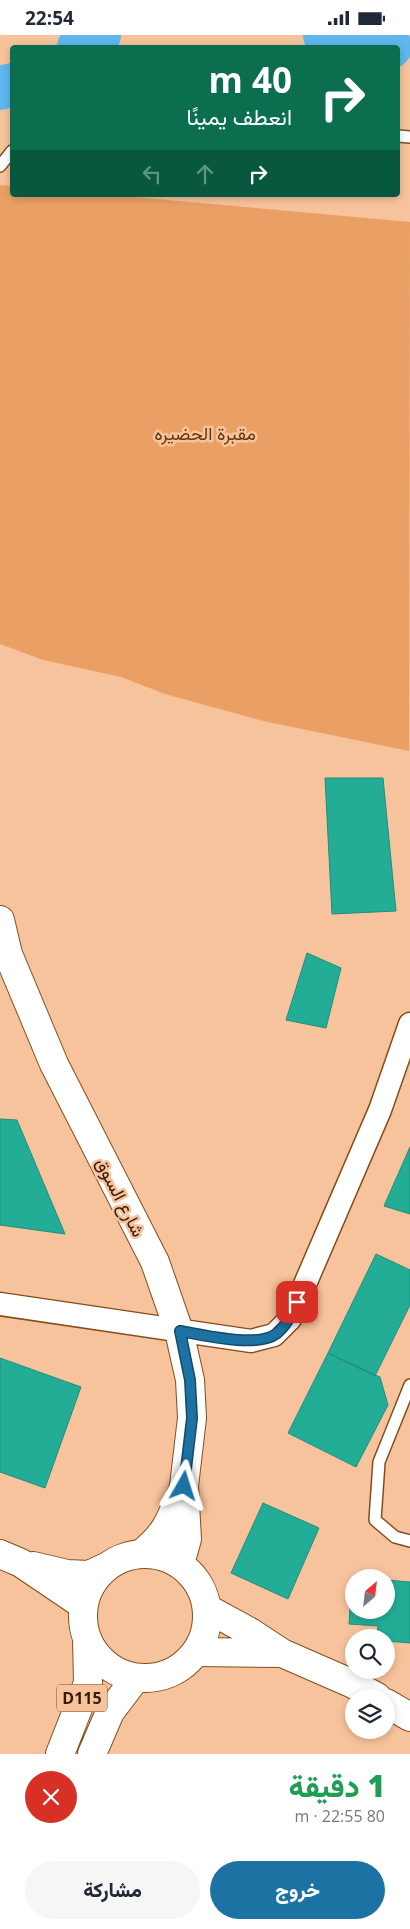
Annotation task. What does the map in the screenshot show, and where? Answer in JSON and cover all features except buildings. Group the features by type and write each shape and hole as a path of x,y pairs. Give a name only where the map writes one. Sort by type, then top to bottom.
{"main road":[{"name":"شارع السوق","path":"0,921 8,954 54,1064 155,1262 180,1331 190,1380 192,1418 184,1486"},
{"path":"141,1554 156,1541 169,1525 184,1486"},
{"path":"180,1565 187,1539 184,1486"},
{"path":"11,1558 67,1574 89,1575 123,1558 141,1554 168,1558 180,1565 194,1577 203,1591 208,1609 208,1624 198,1652 180,1669 159,1678 135,1679 115,1671 98,1658 87,1639 82,1616 88,1590 95,1578 106,1567"},
{"path":"11,1558 84,1605"},
{"path":"208,1609 282,1653 362,1689"},
{"name":"D115","path":"60,1754 88,1683 87,1639"},
{"path":"198,1652 282,1653"},
{"name":"D115","path":"92,1754 110,1712 135,1679"},
{"path":"395,1708 410,1717"}],"street":[{"path":"0,1304 251,1341 274,1335 290,1319 380,1110 410,1024"}],"lane":[{"path":"0,166 10,154"},
{"path":"410,1385 379,1462 375,1520 395,1537 410,1541"}],"green space":[{"name":"مقبرة الحضيره","path":"0,185 10,186 10,197 135,197 410,222 409,751 263,721 165,694 121,677 43,660 0,644"}],"waterway":[{"path":"82,45 99,35"},
{"path":"325,35 379,45"},
{"path":"0,88 10,86"}],"route":[{"path":"184,1486 192,1418 190,1380 180,1331 251,1341 274,1335 290,1319 297,1302"}]}
